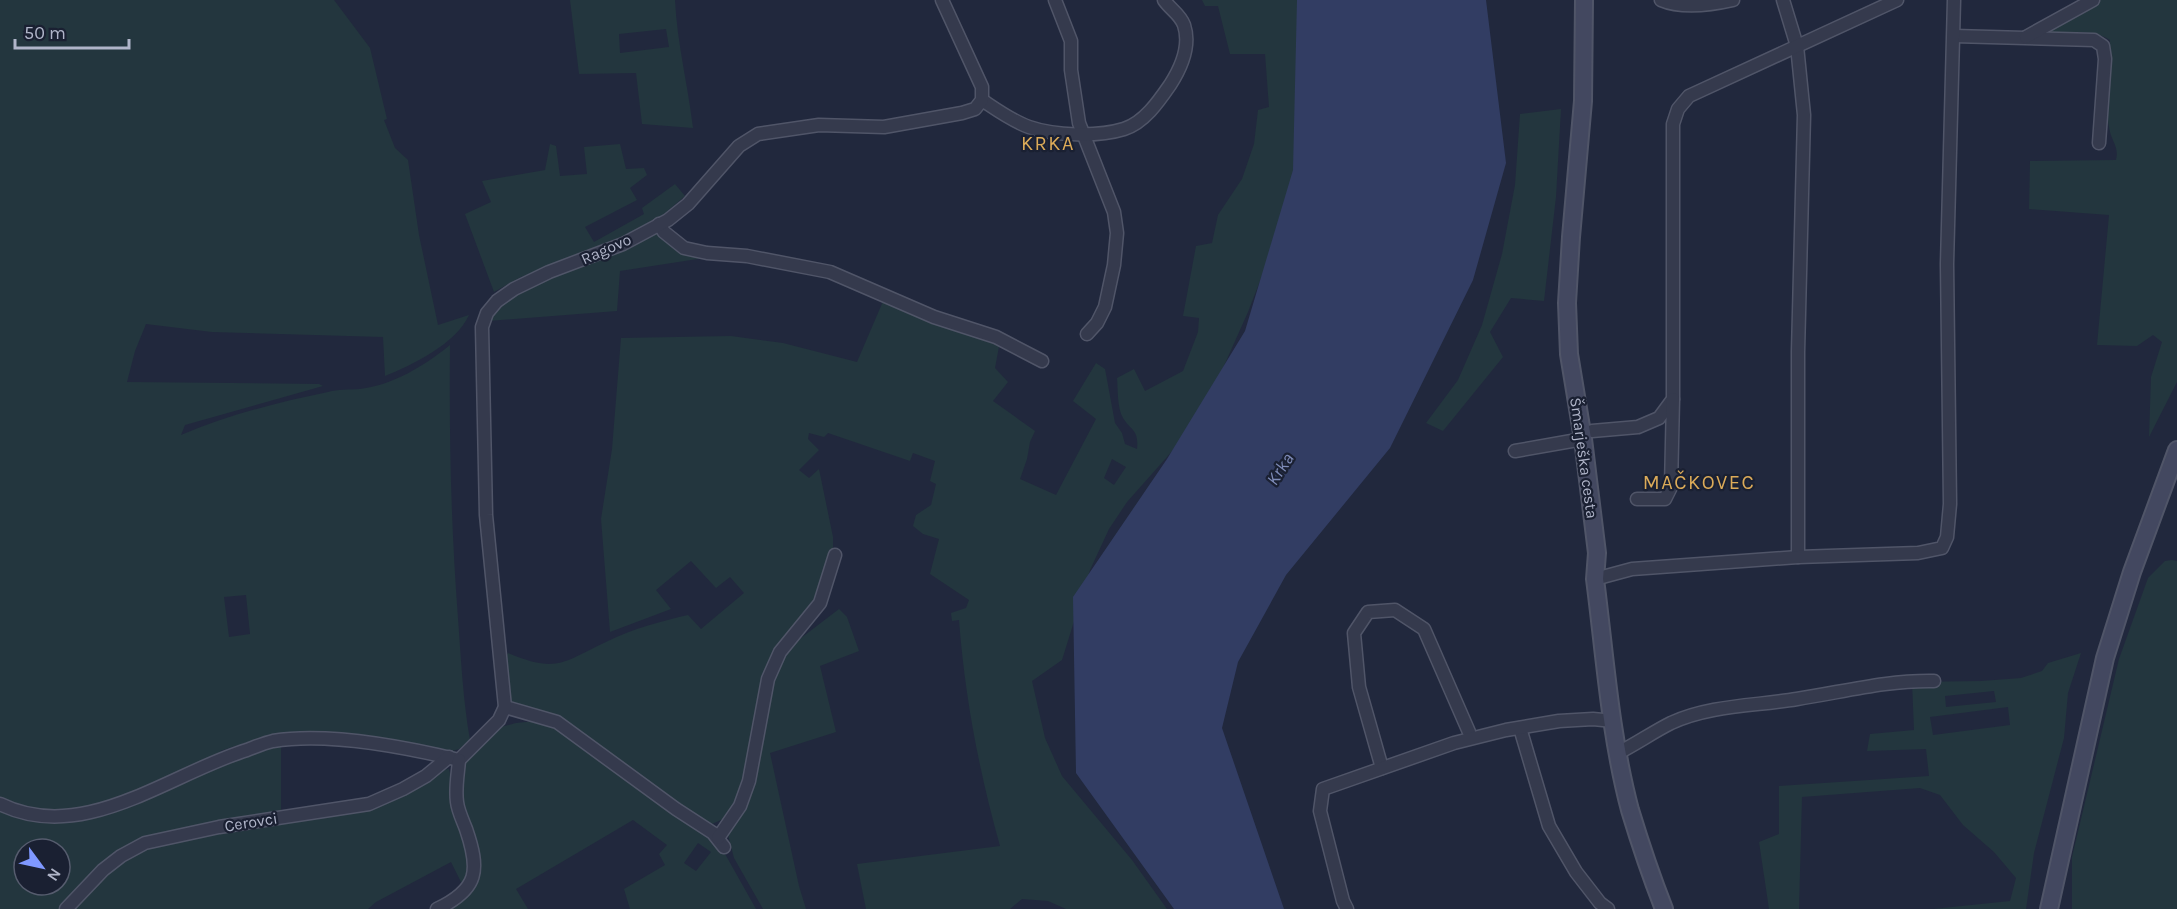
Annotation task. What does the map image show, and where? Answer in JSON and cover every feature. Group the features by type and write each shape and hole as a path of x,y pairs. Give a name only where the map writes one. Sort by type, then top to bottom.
{"street":[{"path":"942,0 978,76 982,87 982,100 1007,117 1029,127 1083,135 1125,129 1150,110 1175,77 1186,48 1184,27 1164,0"},
{"path":"1055,0 1071,41 1075,100 1083,135 1114,212 1117,233 1106,307 1097,323 1087,334"},
{"name":"Šmarješka cesta","path":"1584,0 1583,101 1567,303 1569,354 1587,435 1597,553 1595,579 1618,753 1633,818 1649,872 1664,909"},
{"path":"1661,0 1669,4 1690,5 1733,0"},
{"path":"1783,0 1797,46 1804,116 1798,352 1798,557"},
{"path":"1637,499 1665,499 1671,487 1673,124 1678,109 1689,96 1897,0"},
{"path":"1595,579 1632,569 1798,557 1931,552 1942,548 1947,537 1950,504 1947,264 1954,0"},
{"path":"2025,38 2093,0"},
{"path":"1954,36 2094,40 2103,46 2105,58 2099,143"},
{"name":"Ragovo","path":"506,707 486,515 482,327 487,313 497,301 514,289 549,272 623,244 668,220 688,204 739,146 758,134 819,125 884,127 962,113 975,109 982,100"},
{"path":"659,224 670,238 684,248 706,254 747,256 830,272 934,317 996,338 1042,361"},
{"path":"1515,451 1587,435 1638,427 1659,418 1673,399"},
{"path":"2049,909 2105,657 2132,572 2177,450"},
{"path":"506,707 557,722 721,842 741,806 749,781 768,679 780,652 820,603 836,555"},
{"path":"1382,768 1359,687 1354,633 1368,612 1395,610 1424,629 1468,732"},
{"path":"1618,753 1672,723 1703,713 1904,680 1934,681"},
{"name":"Cerovci","path":"66,909 103,870 121,856 145,843 219,827 369,804 403,789 454,759 499,720 506,707"},
{"path":"1347,909 1327,845 1320,811 1323,789 1454,743 1559,721 1593,719 1613,721"},
{"path":"1520,728 1549,826 1576,872 1600,903 1608,909"},
{"path":"0,804 14,811 51,816 81,815 110,807 224,757 273,741 314,739 372,742 454,759 457,804 474,852 475,870 466,889 454,901 436,909"}],"shaded area":[{"path":"0,0 334,0 370,48 387,119 384,120 395,148 408,160 419,235 438,325 469,315 463,325 444,344 420,360 385,376 383,337 212,332 146,324 135,351 127,382 319,384 323,386 185,425 181,435 235,415 272,405 332,391 372,387 396,379 419,367 450,345 450,447 454,550 462,679 470,740 459,749 449,752 355,736 308,733 260,739 220,751 231,759 281,743 281,814 228,820 136,841 109,857 72,894 72,837 12,837 12,897 70,897 59,909 0,909","holes":["246,595 250,634 229,637 224,597"]},
{"path":"570,0 675,0 693,128 642,124 636,73 579,74","holes":["666,29 669,47 620,53 619,34"]},
{"path":"1202,0 1314,0 1300,159 1274,245 1248,312 1206,406 1182,440 1127,502 1109,529 1090,570 1062,660 1032,681 1045,738 1062,776 1132,860 1167,909 1066,909 1048,901 1022,899 1010,909 866,909 857,864 1000,846 974,734 959,620 952,621 951,613 966,608 969,600 930,574 939,539 923,534 913,526 916,515 931,505 936,484 930,481 935,461 913,453 910,461 828,433 824,437 809,433 808,439 819,450 799,470 809,478 819,469 833,537 833,553 816,598 780,645 745,781 735,806 723,819 712,824 704,822 565,724 513,704 504,659 508,653 538,663 560,663 627,633 678,617 688,615 701,629 744,593 730,577 716,588 691,561 656,590 671,609 610,632 601,519 612,449 621,338 731,336 783,343 857,362 884,299 1000,341 995,368 1008,382 993,401 1035,431 1020,479 1056,495 1096,419 1073,401 1096,363 1105,369 1115,423 1122,433 1125,444 1137,449 1136,434 1123,418 1120,409 1117,378 1134,369 1145,391 1183,371 1198,332 1199,318 1183,316 1196,246 1212,243 1218,215 1242,179 1254,144 1258,110 1269,107 1265,54 1230,54 1218,6 1205,6","holes":["1112,459 1126,467 1114,485 1104,478"]},
{"path":"2100,0 2177,0 2177,382 2149,437 2151,377 2162,342 2153,335 2137,346 2097,345 2109,215 2029,209 2030,161 2116,160 2116,149 2110,132 2107,110 2110,40 2088,33 2047,34 2047,31 2075,12"},
{"path":"1561,109 1556,197 1544,301 1511,298 1490,332 1503,357 1443,431 1426,423 1458,380 1482,325 1502,254 1515,185 1520,114"},
{"path":"550,144 556,146 560,176 587,174 584,147 620,144 626,169 644,168 647,175 630,188 637,200 585,227 594,242 644,214 642,208 675,184 685,196 664,214 634,231 567,262 521,277 494,292 465,214 491,202 482,181 545,170"},
{"path":"655,231 678,249 704,258 620,271 617,311 488,321 498,309 521,292 588,264"},
{"path":"2165,561 2177,561 2177,909 2072,909 2072,857 2119,659 2148,578"},
{"path":"839,609 847,617 859,651 820,666 836,732 770,753 806,909 763,909 734,858 728,835 737,819 772,680 788,648"},
{"path":"2081,653 2068,693 2064,738 2034,853 2026,909 1933,909 2010,901 2016,878 1994,852 1963,825 1940,795 1920,788 1802,797 1799,909 1769,909 1759,842 1779,834 1779,786 1929,776 1926,749 1867,751 1870,734 1914,730 1912,682 2021,678 2042,671 2048,663","holes":["1994,691 1996,702 1946,707 1945,696","2008,707 2010,725 1933,735 1930,717"]},
{"path":"535,721 557,730 720,845 756,909 630,909 624,889 665,865 659,854 667,845 633,820 516,889 528,909 446,909 477,879 462,801 464,766 468,757 501,727","holes":["698,843 711,852 696,871 684,863"]},
{"path":"449,769 452,802 468,853 467,874 462,884 451,862 376,902 368,909 71,909 89,887 137,851 413,789"}],"water":[{"name":"Krka","path":"1297,0 1486,0 1506,163 1473,280 1390,448 1286,575 1238,662 1222,728 1284,909 1174,909 1076,773 1073,597 1167,459 1245,331 1293,170"}],"district":[{"name":"KRKA","path":"1048,143"},
{"name":"MAČKOVEC","path":"1699,482"}]}
